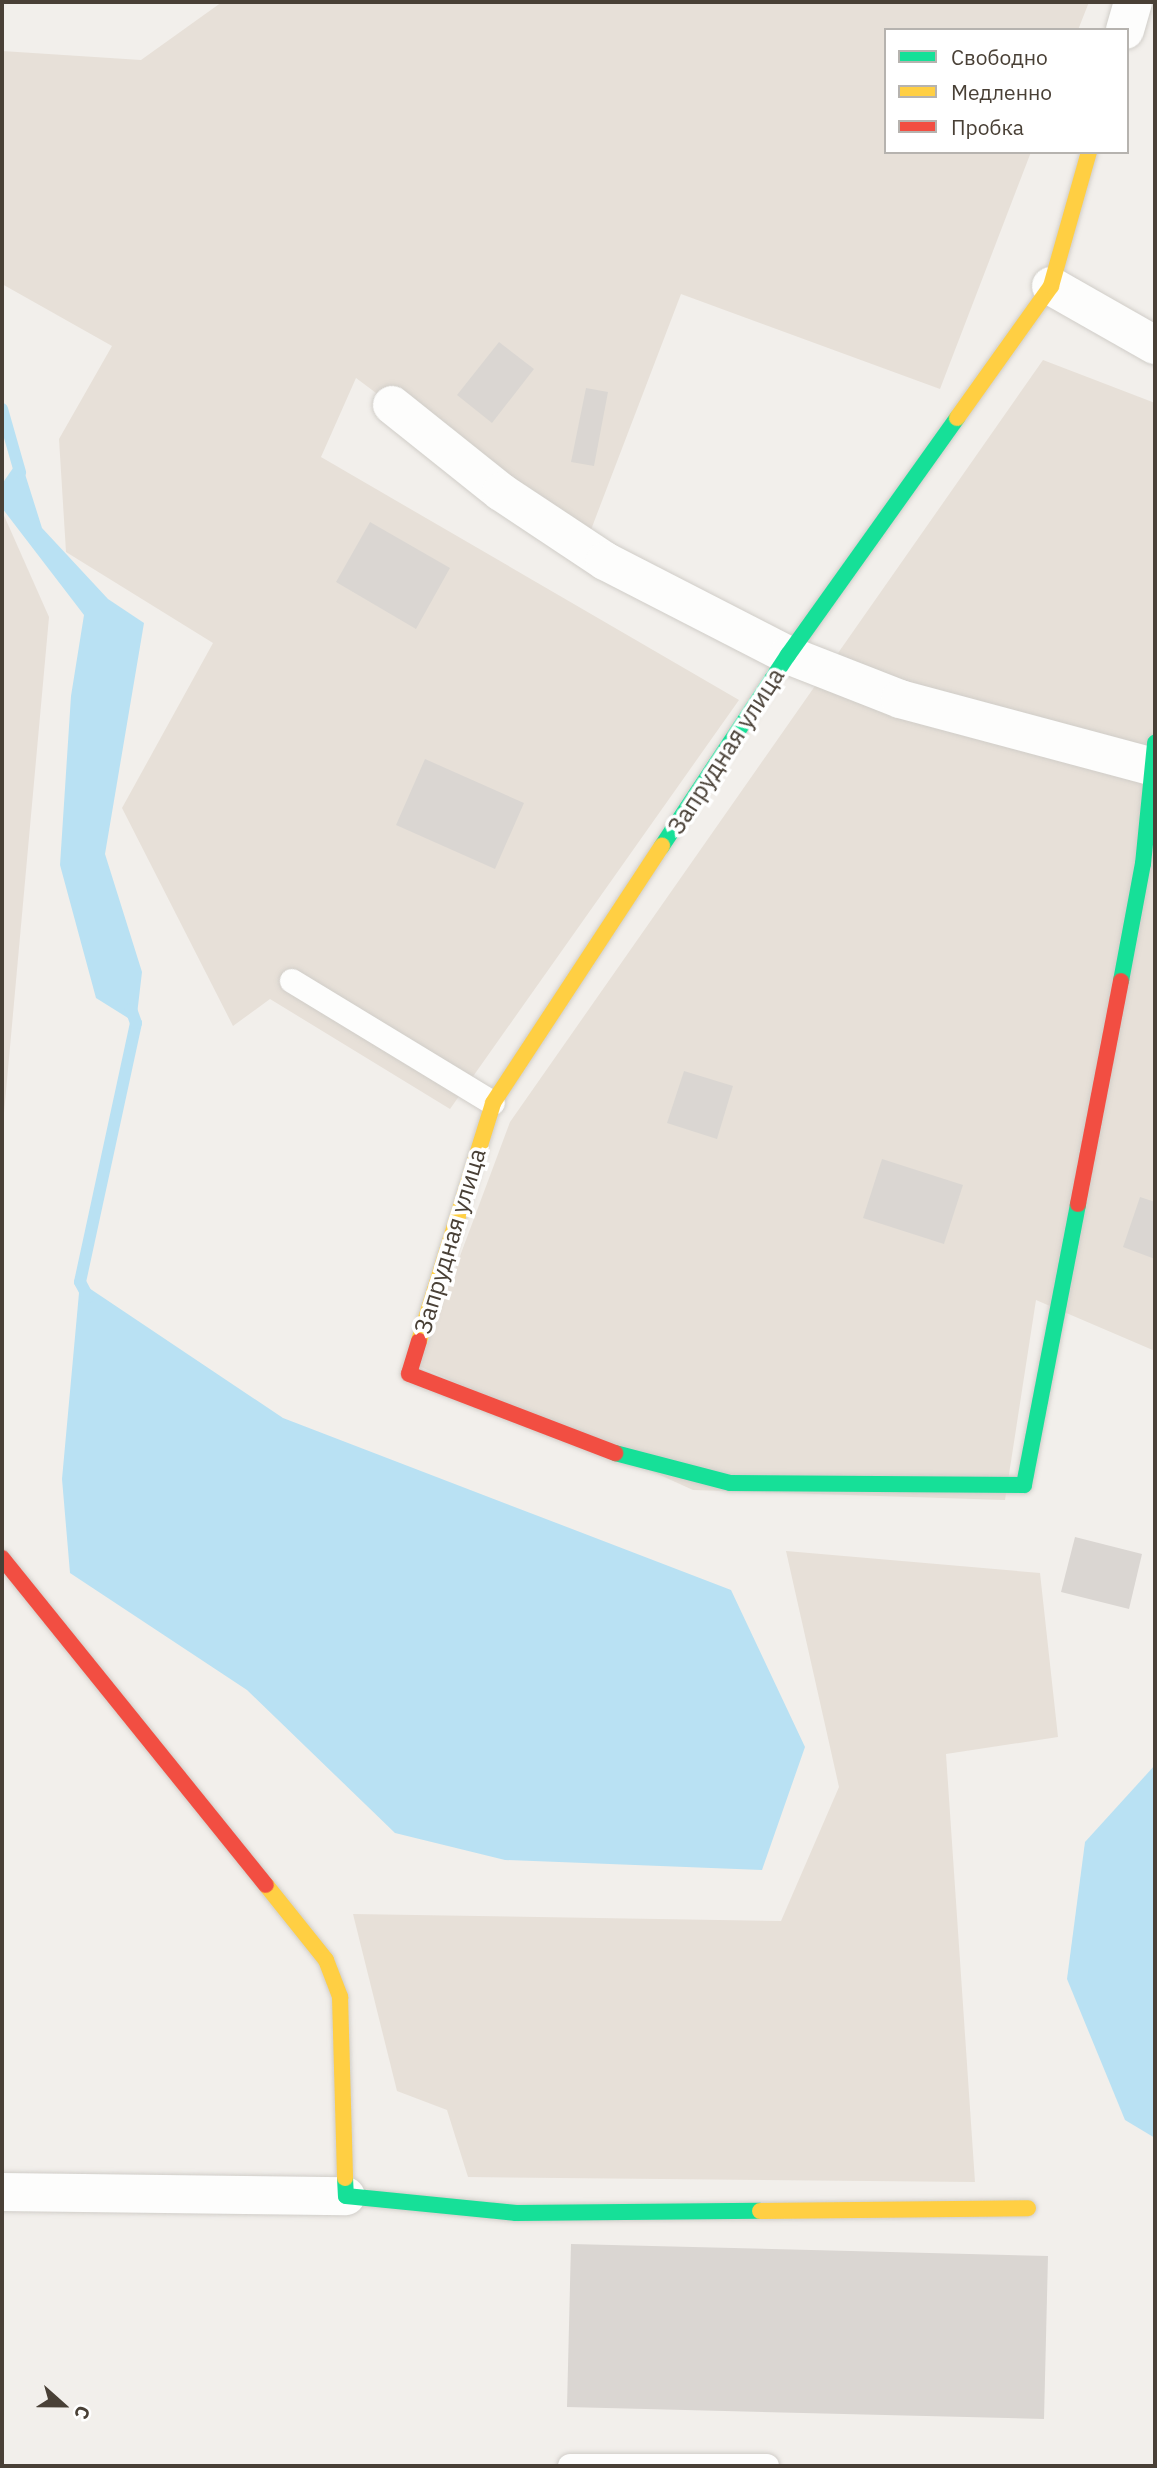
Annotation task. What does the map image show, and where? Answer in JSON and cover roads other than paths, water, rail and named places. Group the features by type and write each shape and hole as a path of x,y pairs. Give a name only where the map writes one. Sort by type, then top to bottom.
{"street":[{"path":"1126,28 1133,2"},
{"name":"Запрудная улица","path":"1088,154 1051,286 788,655 493,1102 409,1374 581,1444 730,1483 1024,1485 1143,864 1154,755"},
{"path":"1051,286 1155,345"},
{"path":"392,405 501,492 605,561 788,655 900,699 1154,755"},
{"path":"2,1558 326,1960 340,1997 346,2196"},
{"path":"2,2192 346,2196 516,2213 1028,2208"}],"lane":[{"path":"292,981 493,1102"},
{"path":"570,2466 767,2466"}],"water":[{"path":"20,458 42,528 108,599 144,623 105,854 142,972 136,1023 96,998 60,865 71,696 84,615 2,508 2,484"},
{"path":"80,1282 283,1418 731,1590 805,1747 762,1870 505,1860 395,1833 247,1690 70,1573 62,1479"},
{"path":"1155,1765 1155,2138 1125,2120 1067,1979 1085,1842"}],"waterway":[{"path":"2,409 20,472"},
{"path":"88,1297 80,1282 136,1023 131,1009"}]}
